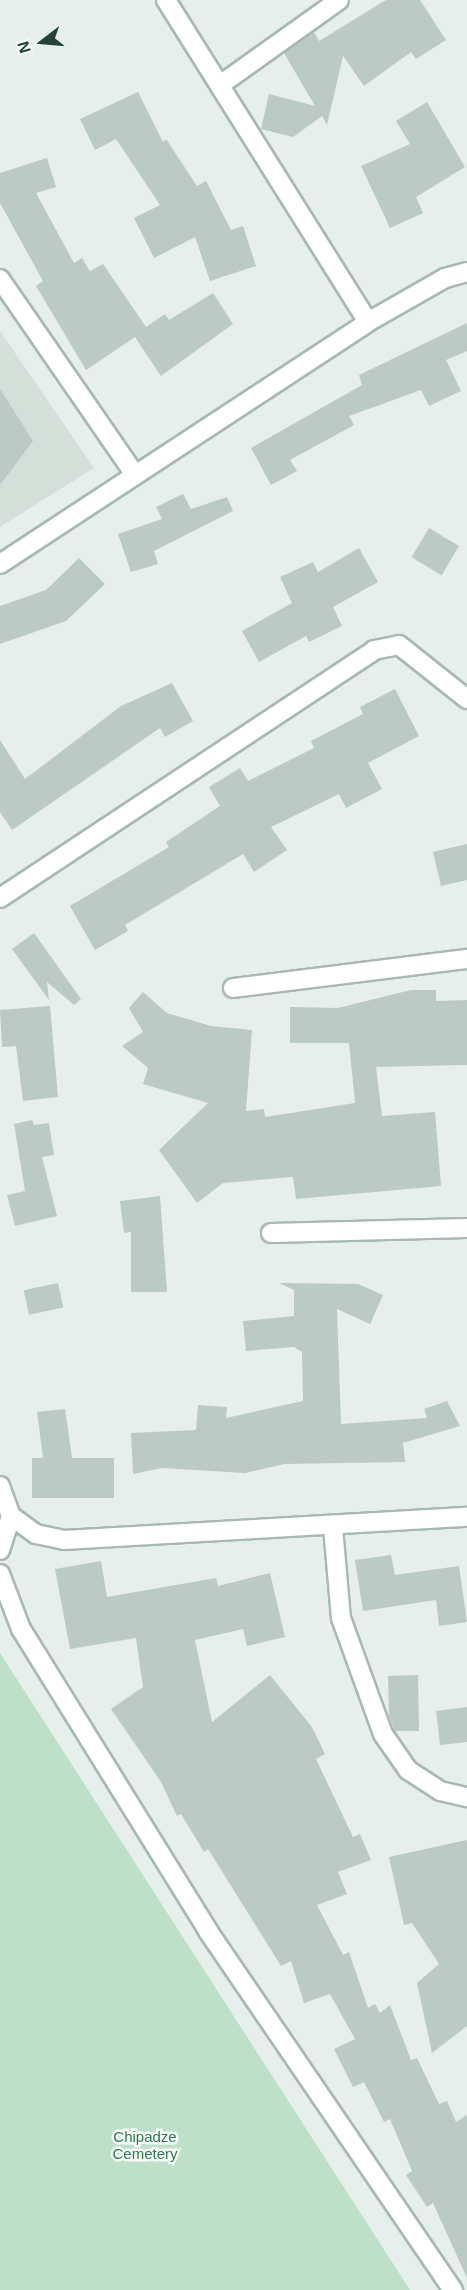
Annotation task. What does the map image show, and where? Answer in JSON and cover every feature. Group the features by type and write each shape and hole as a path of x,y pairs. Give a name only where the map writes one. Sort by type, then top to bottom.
{"street":[{"path":"166,0 368,322"},
{"path":"220,85 339,0"},
{"path":"0,564 368,322 445,278 467,272"},
{"path":"0,279 135,475"},
{"path":"0,898 374,650 399,645 467,699"},
{"path":"233,988 467,959"},
{"path":"271,1233 467,1228"},
{"path":"0,1486 11,1516 36,1534 64,1540 333,1527 467,1517"},
{"path":"0,1550 11,1516"},
{"path":"333,1527 341,1618 383,1734 408,1770 440,1791 467,1797"},
{"path":"0,1574 21,1629 207,1931 453,2290"}],"shaded area":[{"path":"0,331 94,468 0,527"}],"green space":[{"name":"Chipadze Cemetery","path":"0,1653 410,2290 0,2290"}],"building":[{"path":"386,0 420,0 446,40 416,59 411,52 364,86 343,56 327,125 322,116 293,137 261,129 269,94 315,106 284,53 314,32 319,41"},
{"path":"138,92 163,142 166,139 197,186 206,181 231,230 243,226 256,266 210,281 195,237 154,258 134,218 160,205 116,139 95,150 80,119"},
{"path":"427,102 465,167 416,197 423,213 390,228 361,166 410,144 396,121"},
{"path":"47,158 56,187 36,193 74,263 82,258 90,271 103,264 146,327 165,314 169,320 213,293 233,324 161,376 135,337 86,370 36,286 43,281 0,203 0,173"},
{"path":"467,323 467,351 446,360 461,391 429,406 421,390 349,416 354,425 290,460 297,471 271,485 251,448 362,385 359,375"},
{"path":"0,389 33,441 0,485"},
{"path":"183,494 191,509 227,497 233,511 154,551 158,564 131,572 118,534 162,519 156,507"},
{"path":"429,528 459,546 441,575 411,557"},
{"path":"359,548 378,582 333,607 342,626 309,642 306,636 259,662 242,631 292,603 280,577 313,562 318,572"},
{"path":"79,558 105,584 66,621 0,644 0,606 46,590"},
{"path":"172,683 193,721 165,737 160,728 12,830 0,812 0,740 25,779 121,706"},
{"path":"395,689 419,736 368,763 382,789 346,808 339,794 271,827 287,850 254,872 243,854 125,925 128,931 95,950 70,906 169,847 166,842 220,806 209,787 240,768 248,781 314,748 311,741 363,714 360,707"},
{"path":"467,844 467,880 441,886 433,852"},
{"path":"34,933 81,999 74,1005 47,982 49,1000 12,949"},
{"path":"411,990 436,990 436,1001 467,1000 467,1065 376,1067 382,1116 435,1112 441,1186 296,1199 293,1177 223,1183 197,1203 159,1150 208,1103 143,1084 148,1068 122,1046 143,1032 129,1008 143,992 167,1013 211,1026 252,1030 246,1111 264,1109 265,1117 355,1103 349,1043 290,1043 290,1007 338,1008"},
{"path":"50,1006 58,1097 23,1101 16,1046 2,1047 0,1010"},
{"path":"32,1120 34,1125 49,1123 54,1155 42,1157 57,1216 15,1226 7,1195 25,1191 14,1124"},
{"path":"160,1196 167,1292 131,1292 131,1232 124,1233 120,1201"},
{"path":"58,1283 63,1307 29,1315 24,1290"},
{"path":"279,1283 358,1284 383,1295 370,1324 337,1309 341,1424 427,1418 424,1409 447,1401 460,1426 403,1443 405,1462 284,1464 245,1473 162,1468 133,1474 131,1433 196,1430 198,1405 227,1407 226,1418 303,1401 302,1352 294,1347 246,1351 243,1321 294,1316 294,1290"},
{"path":"65,1409 72,1458 114,1458 114,1498 32,1498 32,1458 43,1458 37,1412"},
{"path":"391,1555 395,1575 459,1566 467,1622 439,1626 436,1600 363,1611 355,1560"},
{"path":"101,1561 107,1597 216,1578 218,1586 270,1573 285,1637 247,1646 243,1629 195,1640 212,1722 270,1675 312,1727 325,1754 316,1759 353,1837 360,1834 371,1860 338,1872 347,1894 317,1905 343,1955 349,1952 368,2008 375,2004 380,2013 390,2005 411,2060 417,2058 439,2104 447,2101 456,2122 467,2115 467,2278 433,2203 427,2207 406,2175 412,2171 390,2119 384,2122 364,2082 353,2087 334,2049 355,2039 330,1994 304,2003 291,1961 281,1966 208,1849 204,1852 181,1814 177,1816 161,1782 111,1709 143,1687 136,1638 70,1649 55,1569"},
{"path":"418,1675 419,1731 395,1731 389,1716 388,1676"},
{"path":"467,1707 467,1742 440,1745 436,1711"},
{"path":"467,1840 467,2026 432,2053 417,1983 439,1964 412,1923 404,1925 389,1857"}]}
